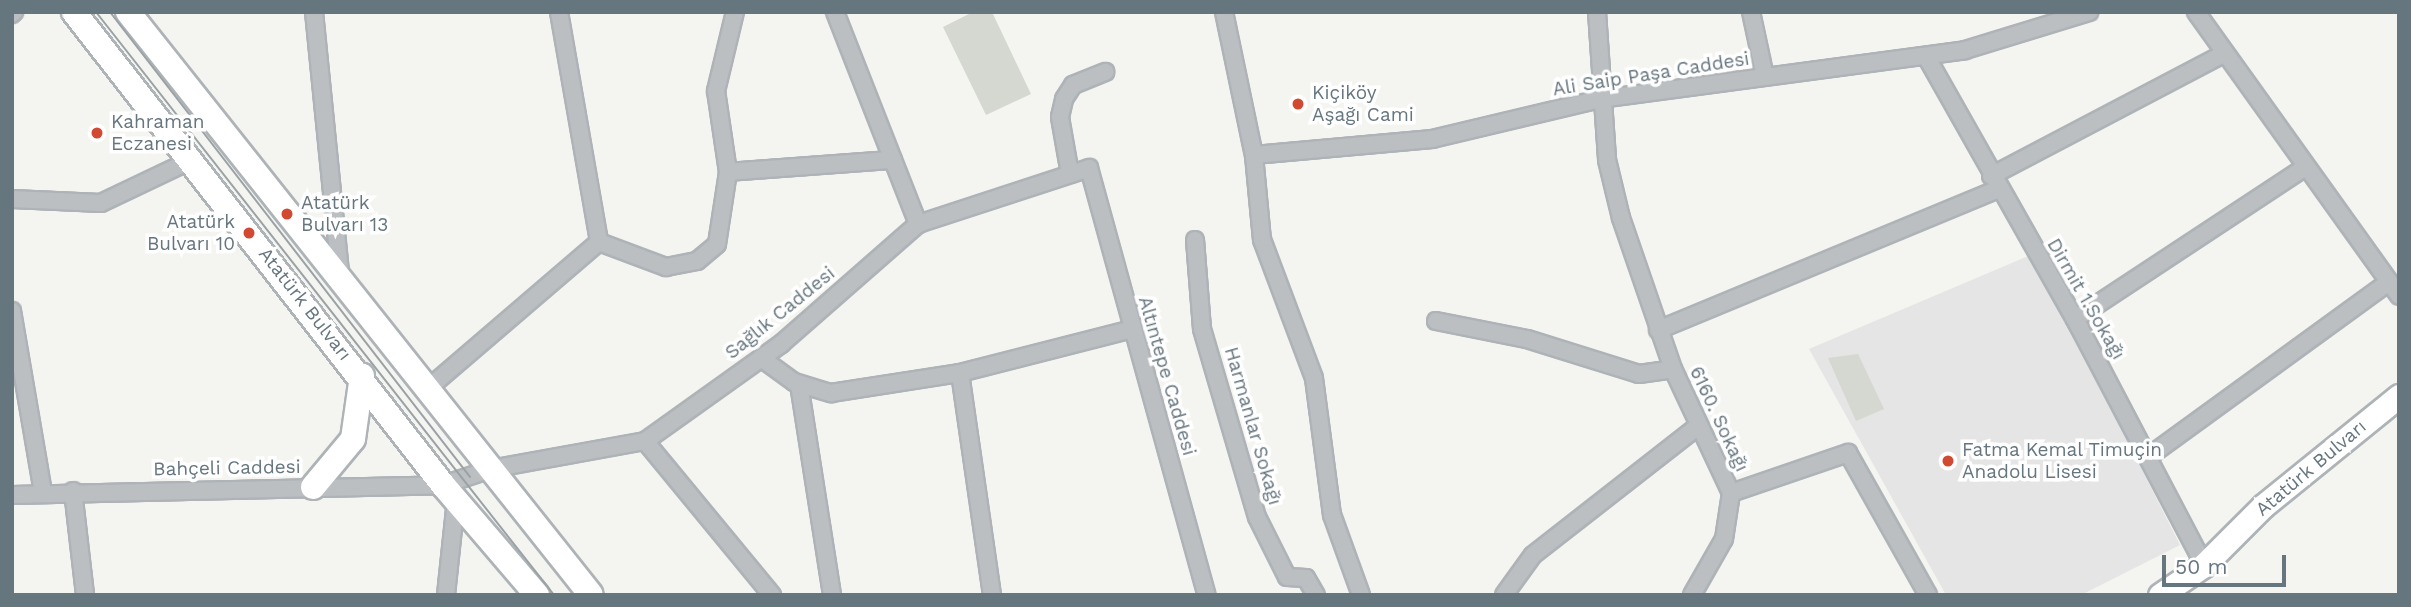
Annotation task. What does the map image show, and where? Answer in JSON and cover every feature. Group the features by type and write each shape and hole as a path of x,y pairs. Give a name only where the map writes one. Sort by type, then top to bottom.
{"main road":[{"name":"Atatürk Bulvarı","path":"74,12 362,376 450,493 537,595"},
{"path":"128,12 425,391 592,595"},
{"path":"313,487 354,439 362,376"},
{"name":"Atatürk Bulvarı","path":"2160,595 2204,565 2263,506 2399,396"}],"street":[{"path":"314,12 342,283"},
{"path":"559,12 598,242"},
{"path":"598,242 653,266 703,258 722,235 728,172 716,91 735,12"},
{"path":"835,12 918,224 1070,174 1060,117 1063,99 1073,85 1106,72"},
{"path":"1224,12 1254,155 1262,240 1314,378 1332,515 1361,595"},
{"name":"6160. Sokağı","path":"1597,12 1600,93 1615,195 1673,369 1731,494 1848,453 1928,595"},
{"path":"1751,12 1765,78"},
{"name":"Ali Saip Paşa Caddesi","path":"1254,155 1433,139 1600,93 1765,78 1926,56 2003,41 2089,12"},
{"path":"2196,12 2304,168 2399,296"},
{"path":"1658,330 1995,183 2225,53"},
{"name":"Dirmit 1.Sokağı","path":"1926,56 1995,183 2076,319 2204,565"},
{"path":"12,199 101,203 191,160"},
{"path":"728,172 893,160"},
{"name":"Altıntepe Caddesi","path":"1070,174 1089,168 1207,595"},
{"path":"2204,565 2076,319 2304,168"},
{"name":"Sağlık Caddesi","path":"450,493 491,470 645,441 761,358 918,224"},
{"name":"Harmanlar Sokağı","path":"1195,240 1202,329 1257,517 1287,577 1306,578 1316,595"},
{"path":"425,391 598,242"},
{"path":"2148,457 2389,282"},
{"path":"12,311 43,493"},
{"path":"1436,321 1527,339 1639,374 1673,369"},
{"path":"761,358 799,384 831,393 960,373 1132,329"},
{"path":"960,373 992,595"},
{"path":"799,384 832,595"},
{"path":"1504,595 1533,555 1698,426"},
{"path":"645,441 772,595"},
{"name":"Bahçeli Caddesi","path":"12,495 73,491 313,487 450,493"},
{"path":"73,491 85,595"},
{"path":"446,595 450,493"},
{"path":"1692,595 1724,539 1731,494"}],"shaded area":[{"path":"973,12 992,12 1031,94 986,115 943,27"},
{"path":"2033,254 2180,545 2081,595 1946,595 1809,349"},
{"path":"1858,354 1884,409 1856,421 1828,358"}],"tram line":[{"path":"96,12 554,595"},
{"path":"110,12 470,477"}],"place":[{"name":"Kiçiköy Aşağı Cami","path":"1298,104"},
{"name":"Kahraman Eczanesi","path":"97,133"},
{"name":"Atatürk Bulvarı 13","path":"287,214"},
{"name":"Atatürk Bulvarı 10","path":"249,233"},
{"name":"Fatma Kemal Timuçin Anadolu Lisesi","path":"1948,461"}]}
